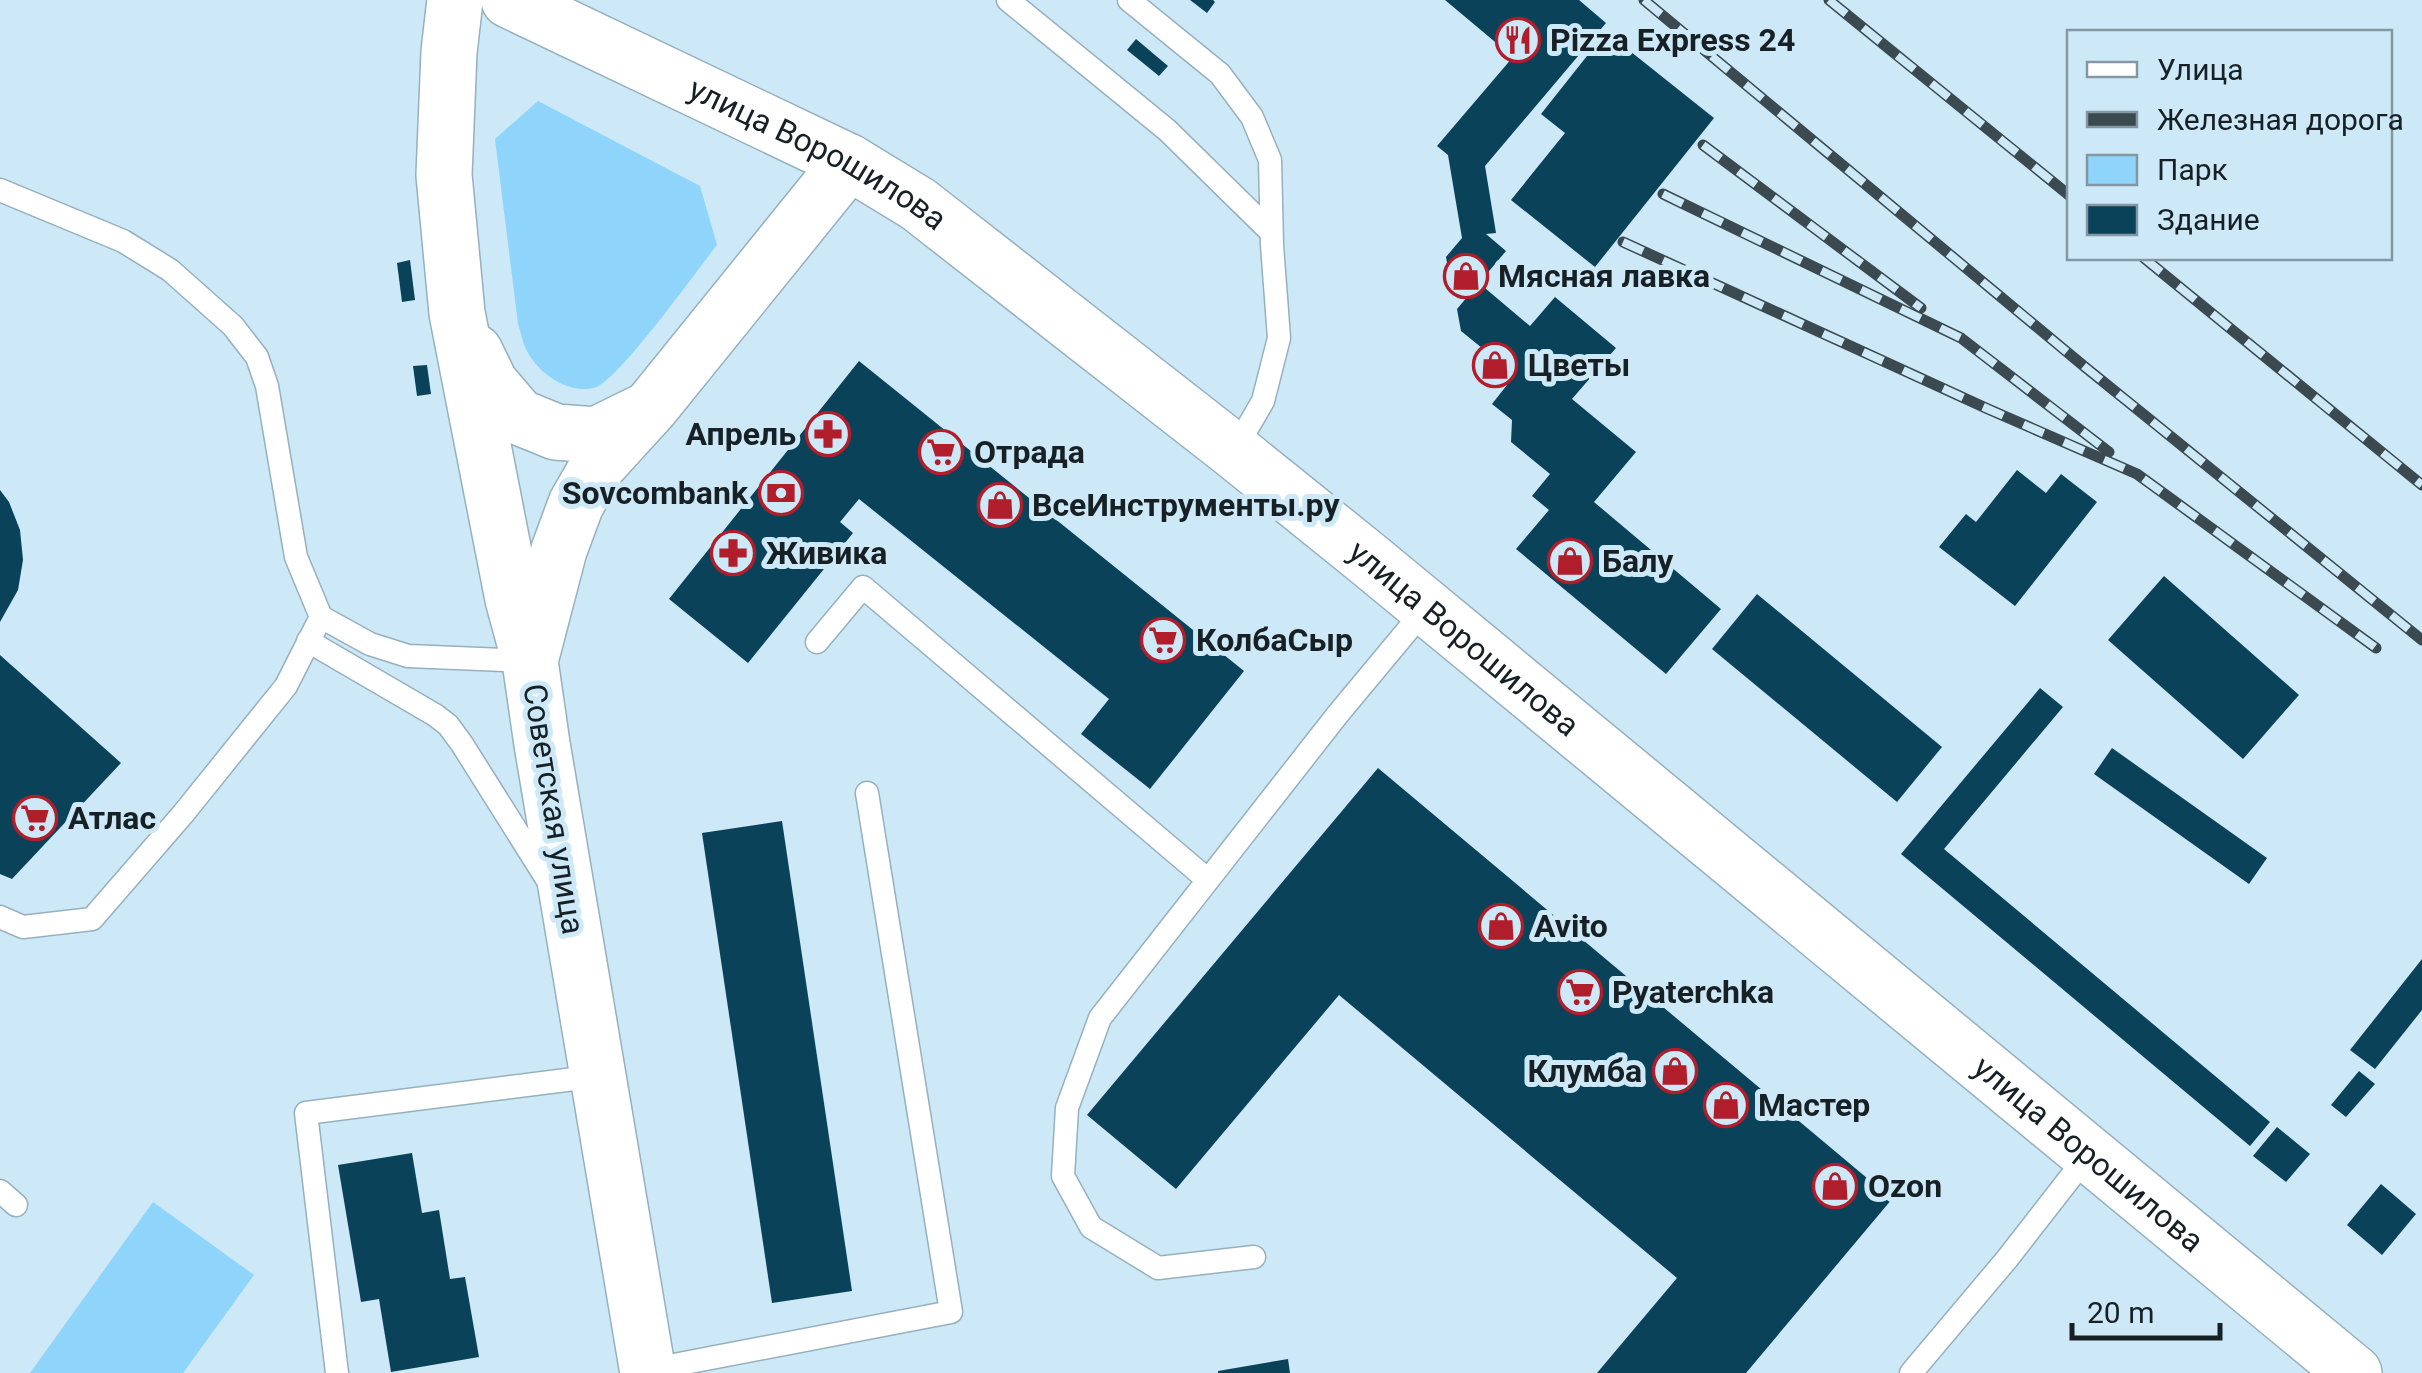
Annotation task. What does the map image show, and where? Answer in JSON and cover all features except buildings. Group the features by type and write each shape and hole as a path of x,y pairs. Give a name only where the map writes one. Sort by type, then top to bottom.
{"main road":[{"path":"455,0 448,52 444,175 457,313 513,599 530,661"},
{"name":"улица Ворошилова","path":"509,0 849,162 918,204 1234,450 1427,607 2354,1373"},
{"name":"Советская улица","path":"648,1372 530,661 559,550 576,504 600,464 651,408 849,162"},
{"path":"457,313 490,383 519,418 556,432 596,434 651,408"}],"lane":[{"path":"1008,0 1167,130 1271,232"},
{"path":"1129,0 1220,74 1252,117 1270,160 1278,338 1263,401 1234,450"},
{"path":"0,190 124,241 170,270 233,326 257,357 267,386 296,557 320,617 370,644 408,656 530,661"},
{"path":"817,642 862,587 1208,880"},
{"path":"1254,1257 1158,1268 1091,1227 1063,1176 1066,1108 1100,1018 1338,714 1427,607"},
{"path":"0,917 22,927 92,919 286,686 320,617"},
{"path":"308,641 448,725 571,918"},
{"path":"648,1372 951,1312 867,792"},
{"path":"338,1373 306,1113 598,1076"},
{"path":"1911,1373 2008,1259 2088,1155"}],"green space":[{"path":"538,101 700,186 717,245 621,367 594,388 573,388 544,373 525,347 518,324 495,139"},
{"path":"153,1202 254,1275 183,1373 30,1373"}],"railway":[{"path":"1644,0 2085,367 2422,640"},
{"path":"1829,0 2067,194"},
{"path":"1703,145 1921,308"},
{"path":"1663,194 1961,338 2109,452"},
{"path":"1623,242 2137,474 2376,648"},
{"path":"2146,260 2422,485"}],"place":[{"name":"Pizza Express 24","path":"1518,40"},
{"name":"Мясная лавка","path":"1466,276"},
{"name":"Цветы","path":"1495,365"},
{"name":"Апрель","path":"828,434"},
{"name":"Отрада","path":"941,452"},
{"name":"Sovcombank","path":"781,493"},
{"name":"ВсеИнструменты.ру","path":"1000,505"},
{"name":"Живика","path":"733,553"},
{"name":"Балу","path":"1570,561"},
{"name":"КолбаСыр","path":"1163,640"},
{"name":"Атлас","path":"35,818"},
{"name":"Avito","path":"1501,926"},
{"name":"Pyaterchka","path":"1580,992"},
{"name":"Клумба","path":"1675,1071"},
{"name":"Мастер","path":"1726,1105"},
{"name":"Ozon","path":"1835,1186"}]}
